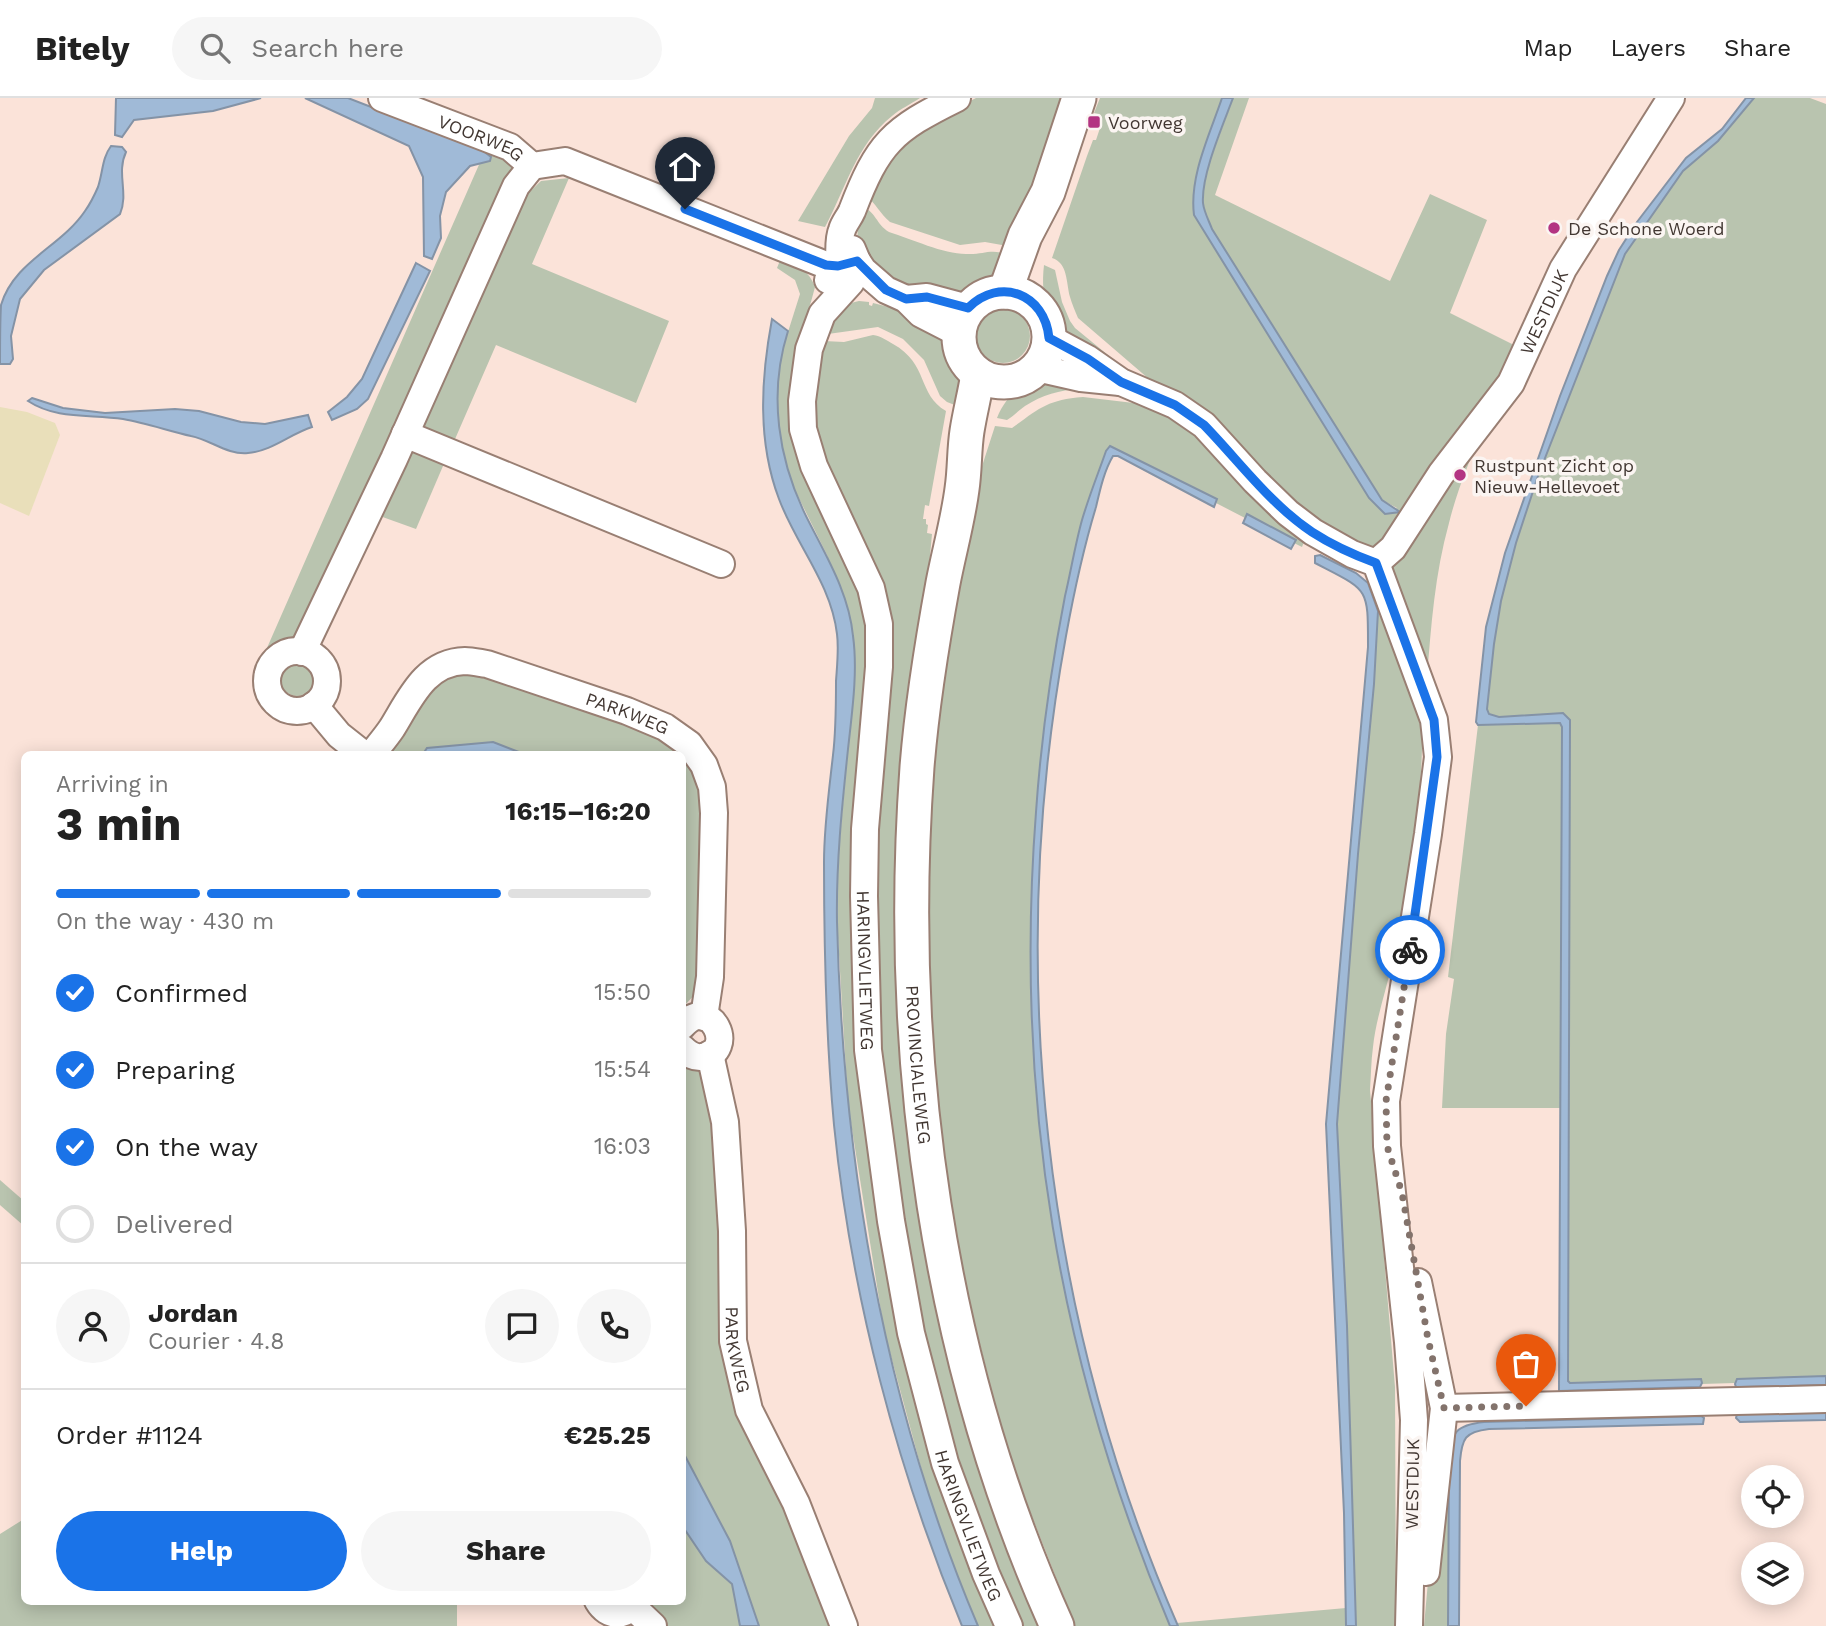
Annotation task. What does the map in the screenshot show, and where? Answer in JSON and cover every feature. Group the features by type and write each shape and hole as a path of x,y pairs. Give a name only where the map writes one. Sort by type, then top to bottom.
{"main road":[{"path":"1017,296 1025,236 1048,191 1079,98"},
{"path":"985,296 1017,296 1042,313 1046,321 1043,353 1021,379 991,378 963,356 963,321 985,296"},
{"name":"PROVINCIALEWEG","path":"991,378 986,436 962,490 937,614 918,764 911,911 918,1071 938,1225 960,1335 995,1460 1019,1532 1057,1626"}],"street":[{"name":"VOORWEG","path":"382,98 510,147 532,166 565,161 826,265 849,270 871,290 927,297 963,321"},
{"name":"HARINGVLIETWEG","path":"957,98 900,131 884,145 869,168 839,238 849,270 825,283 820,304 822,314 809,349 804,374 802,401 803,429 814,466 872,588 879,624 879,667 867,802 864,896 868,1051 891,1221 911,1333 945,1463 986,1574 1009,1626"},
{"name":"WESTDIJK","path":"1376,563 1393,548 1441,474 1511,383 1563,269 1671,98"},
{"path":"302,652 405,434 516,186 532,166"},
{"path":"1043,353 1081,378 1121,382 1175,405 1204,425 1255,481 1312,532 1352,554 1376,563 1434,720 1437,757 1428,834 1386,1101 1387,1146 1402,1193 1428,1339 1444,1408 1420,1626"},
{"path":"405,434 722,564"},
{"path":"302,652 319,661 324,669 326,689 314,705 306,709 288,709 273,699 269,691 268,673 272,665 285,654 302,652"},
{"name":"PARKWEG","path":"374,751 425,677 446,666 464,661 487,664 627,711 665,727 689,744 704,765 712,787 714,813 710,977 688,1024"},
{"path":"314,705 339,735 359,751"},
{"path":"686,1051 692,1056 705,1057 718,1045 720,1034 714,1023 688,1024"},
{"name":"PARKWEG","path":"710,1054 725,1122 732,1231 735,1353 749,1410 796,1503 844,1626"},
{"name":"WESTDIJK","path":"1387,1146 1414,1420 1409,1626"},
{"path":"1444,1408 1826,1399"},
{"path":"616,1610 653,1626"}],"green space":[{"path":"875,98 920,98 892,116 869,140 825,227 798,221 849,136 872,108"},
{"path":"976,98 1068,98 1013,247 985,242 960,245 890,222 866,196 878,167 923,125"},
{"path":"1100,98 1222,98 1197,170 1194,215 1369,498 1385,514 1397,508 1382,500 1212,229 1205,213 1203,192 1206,179 1233,98 1249,98 1215,195 1390,281 1430,194 1487,220 1450,313 1522,349 1387,543 1372,549 1319,525 1078,318 1064,269 1052,258 1087,156 1100,128 1097,126 1101,115 1094,113"},
{"path":"1754,98 1810,98 1826,104 1826,1376 1737,1379 1735,1383 1702,1384 1700,1379 1570,1383 1566,1374 1570,720 1563,713 1499,717 1489,714 1487,709 1494,644 1501,601 1516,543 1538,476 1625,254 1683,171 1718,141"},
{"path":"485,151 515,162 402,425 294,636 266,658 263,657"},
{"path":"569,178 532,264 669,321 636,403 496,345 452,446 419,434 520,201 541,181"},
{"path":"863,207 889,232 928,246 957,253 992,252 1010,255 992,280 977,290 938,291 907,285 874,268 862,250 858,226"},
{"path":"781,258 802,269 815,287 791,373 789,409 792,431 804,471 842,550 867,615 866,1108 999,1626 978,1626 934,1516 884,1330 848,1104 837,921 838,860 853,692 854,639 827,555 791,482 781,448 778,372 800,294 795,280 777,268"},
{"path":"1044,265 1055,270 1062,302 1075,328 1131,374 1079,345 1055,322 1047,307 1043,288"},
{"path":"859,301 913,316 941,338 959,368 965,409 940,396 924,360 903,339 878,327 828,334 825,331 843,308"},
{"path":"1003,309 1022,317 1030,336 1022,355 1003,363 984,355 976,336 984,317"},
{"path":"873,335 883,338 904,352 918,370 931,396 946,411 929,506 925,505 923,519 926,519 928,525 927,533 932,534 923,632 910,1103 1046,1626 1016,1626 979,1536 918,1324 880,1075 872,903 888,658 826,476 809,401 824,341 844,342"},
{"path":"1043,379 1079,389 1038,399 1007,420 997,418 1015,392 1027,384"},
{"path":"1083,397 1159,406 1180,417 1305,539 1302,547 1294,543 1295,540 1247,515 1245,518 1216,503 1217,500 1110,446 1077,539 1060,623 1044,731 1036,812 1031,918 1032,1022 1039,1125 1053,1227 1073,1328 1099,1428 1131,1527 1170,1626 1075,1626 1029,1509 1002,1432 969,1301 952,1219 938,1103 931,1012 928,867 939,691 974,491 995,426 1012,428 1044,406"},
{"path":"1483,427 1464,474 1444,542 1434,600 1427,678 1386,571"},
{"path":"413,447 446,459 416,529 377,515"},
{"path":"1378,611 1422,720 1422,750 1410,870 1393,959 1374,1036 1370,1090 1395,1387 1396,1626 1356,1626 1347,1326 1337,1124"},
{"path":"297,664 309,668 313,680 309,692 297,696 285,692 281,680 285,668"},
{"path":"470,668 666,734 683,751 516,751 493,742 427,748 425,751 384,751 430,682"},
{"path":"1560,723 1561,1108 1442,1108 1446,1034 1454,979 1448,977 1478,725"},
{"path":"686,755 701,770 700,989 686,1004"},
{"path":"686,1064 698,1065 709,1082 718,1189 722,1350 725,1371 839,1626 759,1626 730,1541 686,1458"},
{"path":"0,1180 21,1198 21,1223 0,1205"},
{"path":"1439,1460 1449,1460 1448,1626 1424,1626"},
{"path":"21,1521 21,1605 457,1605 457,1626 0,1626 0,1534"},
{"path":"686,1531 706,1561 732,1584 740,1626 655,1626 648,1614 649,1605 686,1605"},
{"path":"1346,1608 1346,1626 1178,1626 1177,1623"}],"sand":[{"path":"0,407 27,412 55,423 60,435 29,516 0,503"}],"water":[{"path":"116,98 261,98 213,111 134,120 122,137 115,135"},
{"path":"305,98 348,98 482,150 491,157 490,161 470,166 446,192 440,216 441,238 432,259 424,256 423,177 409,146"},
{"path":"1222,98 1233,98 1214,150 1203,192 1204,206 1212,229 1382,500 1400,512 1385,514 1369,498 1194,215 1197,170"},
{"path":"1746,98 1754,98 1718,141 1683,171 1625,254 1538,476 1516,543 1501,601 1494,644 1487,709 1489,714 1499,717 1563,713 1570,720 1568,1381 1701,1379 1702,1383 1700,1387 1559,1391 1562,727 1560,723 1478,725 1476,722 1486,627 1505,553 1560,396 1619,250 1686,158 1722,129"},
{"path":"111,146 122,147 126,152 122,168 123,198 120,214 44,270 20,299 11,336 13,359 10,364 0,364 1,305 7,290 27,265 64,235 85,211 98,187 104,160"},
{"path":"416,263 430,271 368,399 357,409 332,420 328,412 347,397 362,379"},
{"path":"772,319 788,331 778,379 779,426 783,450 797,496 842,590 851,620 854,650 854,692 838,857 837,922 848,1102 859,1192 894,1369 917,1457 945,1542 978,1626 962,1626 917,1505 880,1380 852,1253 834,1125 826,994 825,835 835,737 838,640 828,598 786,516 767,455 763,409 765,364"},
{"path":"32,398 63,408 105,413 175,409 265,424 308,415 312,427 257,452 240,453 198,438 132,421 50,411 28,401"},
{"path":"1110,446 1217,499 1214,507 1118,456 1113,456 1110,462 1083,555 1066,636 1048,761 1039,887 1039,1013 1048,1139 1067,1264 1095,1387 1132,1508 1178,1626 1170,1626 1131,1527 1099,1428 1073,1328 1053,1227 1039,1125 1032,1022 1031,918 1036,812 1047,704 1065,596 1080,529"},
{"path":"1247,514 1296,540 1291,549 1243,523"},
{"path":"1320,555 1356,573 1368,583 1378,611 1337,1124 1347,1326 1356,1626 1346,1626 1344,1513 1326,1124 1368,627 1362,593 1346,579 1315,563 1315,556"},
{"path":"493,742 516,751 425,751 427,748"},
{"path":"1826,1376 1826,1385 1736,1387 1735,1384 1737,1379"},
{"path":"1826,1412 1826,1420 1740,1422 1736,1418 1737,1414"},
{"path":"1704,1418 1703,1424 1489,1429 1470,1434 1462,1447 1460,1461 1459,1626 1448,1626 1449,1460 1451,1443 1461,1428 1484,1422"},
{"path":"686,1458 730,1541 759,1626 740,1626 732,1584 706,1561 686,1531"}],"way so far":[{"path":"1410,950 1386,1101 1387,1146 1402,1193 1428,1339 1444,1408 1526,1406"}],"place":[{"name":"Voorweg","path":"1094,122"},
{"name":"De Schone Woerd","path":"1554,228"},
{"name":"Rustpunt Zicht op Nieuw-Hellevoet","path":"1460,475"}],"route":[{"path":"685,209 826,265 838,266 857,261 863,270 886,290 906,299 927,297 968,308 991,293 1011,292 1024,296 1042,313 1049,338 1088,359 1121,382 1175,405 1204,425 1240,461 1255,481 1312,532 1352,554 1376,563 1434,720 1437,757 1410,950"}]}
